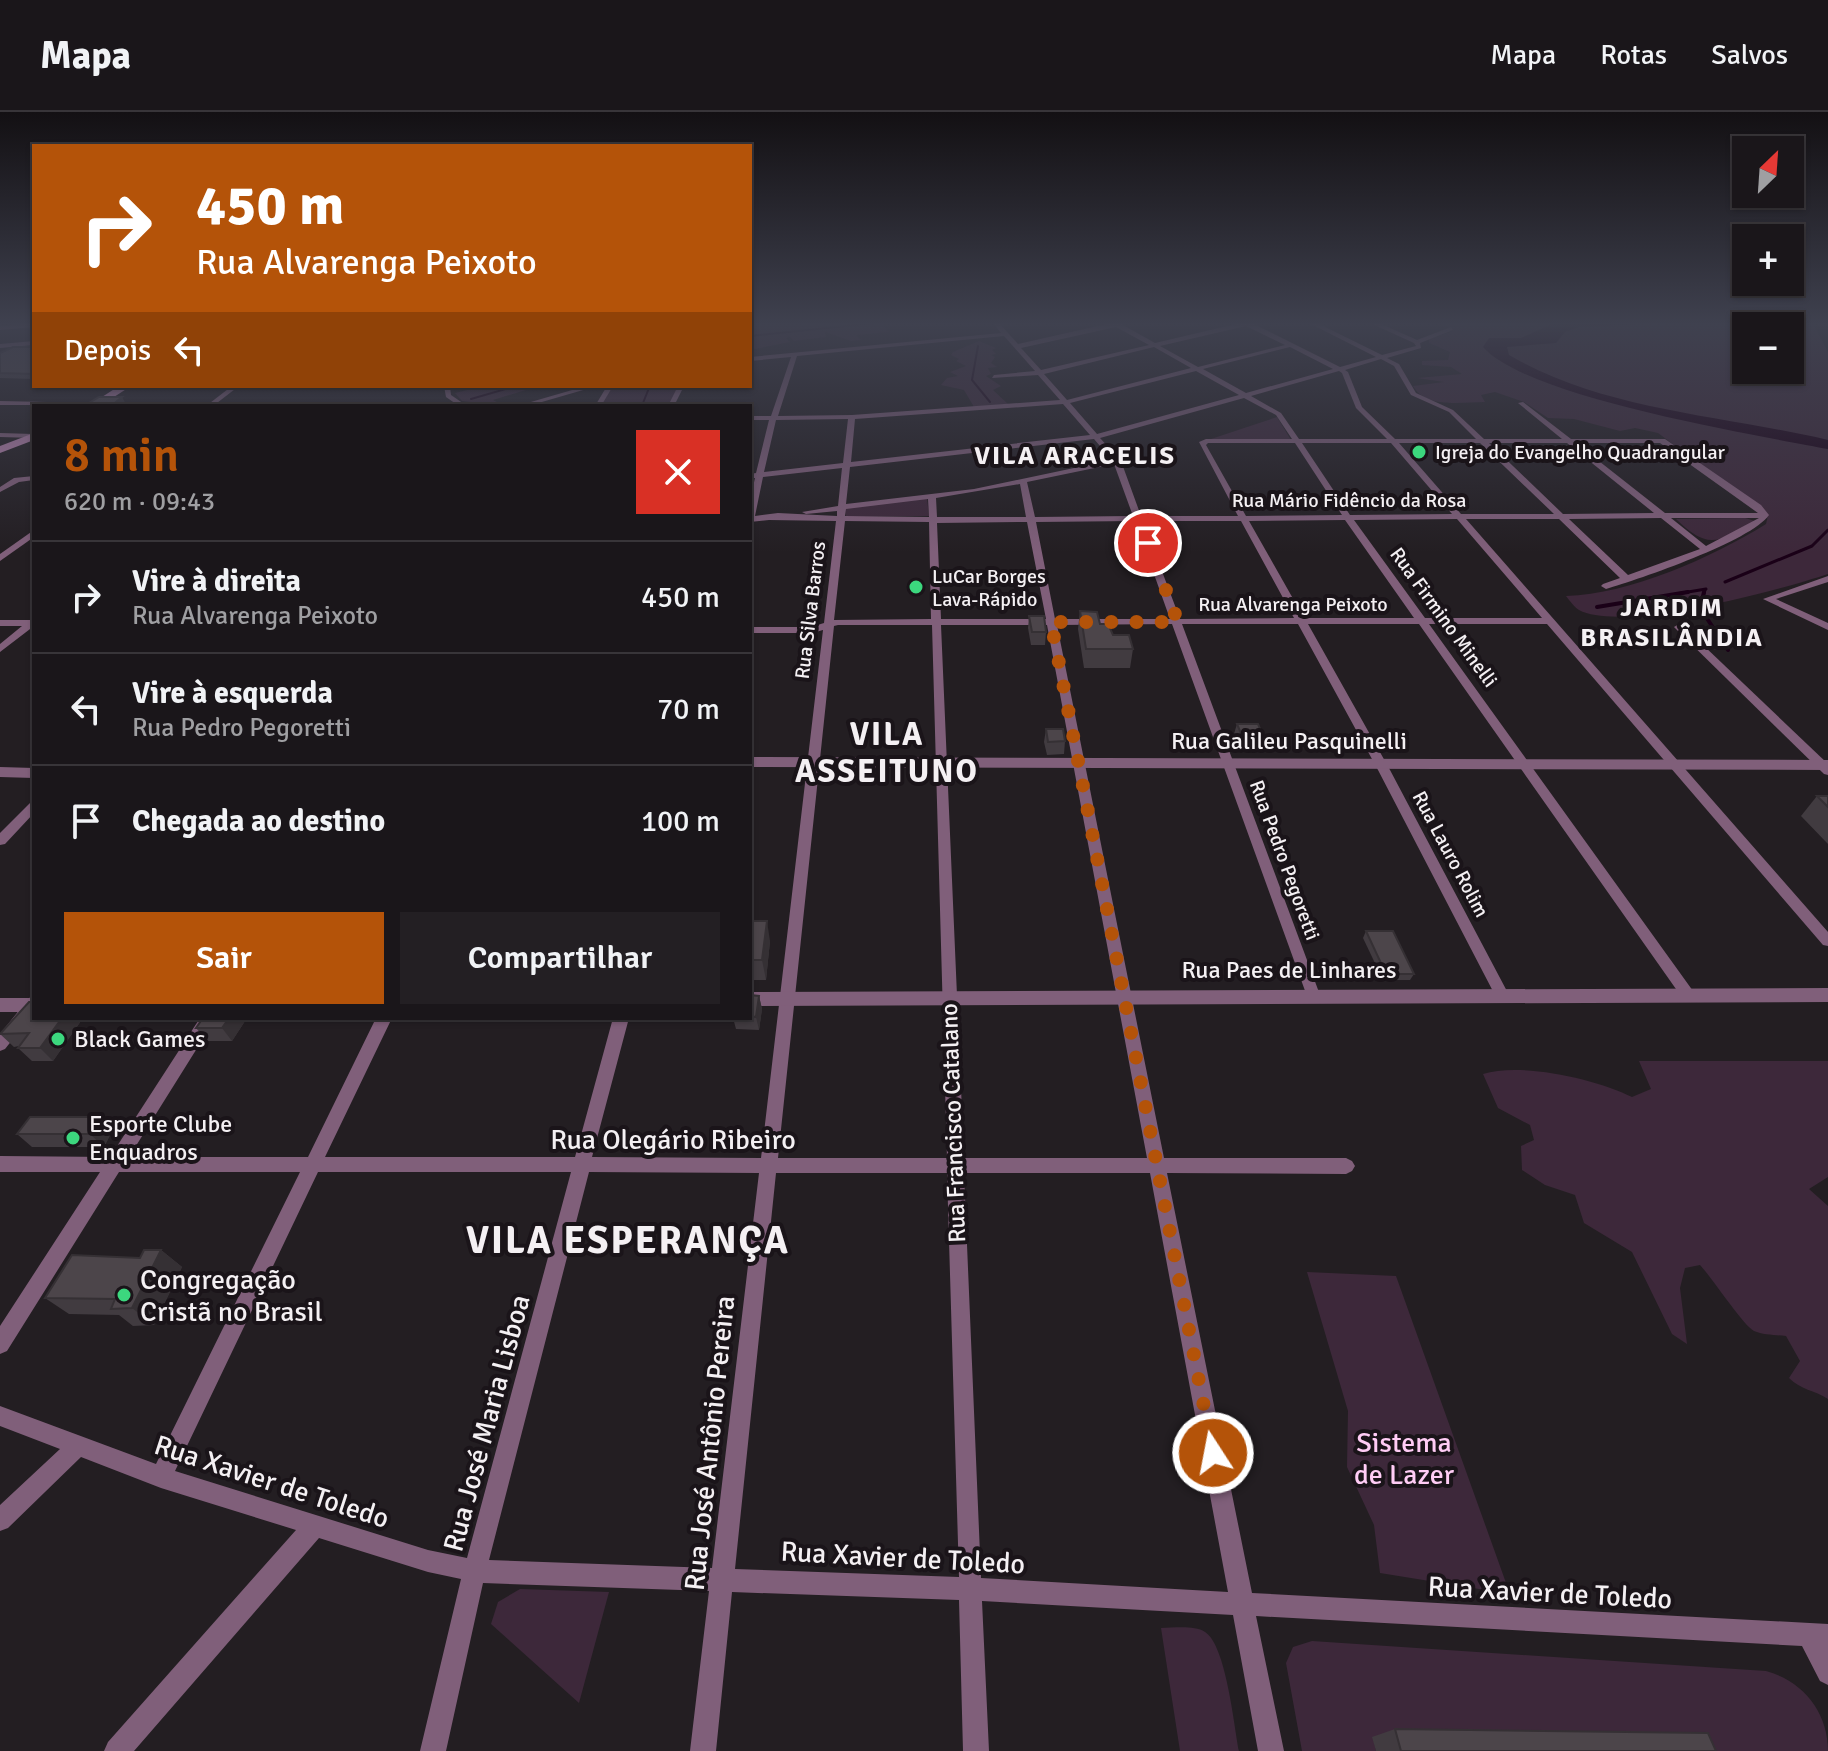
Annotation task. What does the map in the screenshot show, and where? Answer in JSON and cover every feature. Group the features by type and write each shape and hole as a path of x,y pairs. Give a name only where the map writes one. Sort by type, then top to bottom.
{"main road":[{"path":"0,450 32,437"}],"street":[{"path":"752,497 754,475 779,399"},
{"name":"Rua Pedro Pegoretti","path":"1063,399 1117,461 1313,995"},
{"path":"752,418 852,417 1075,399"},
{"path":"754,475 1098,436 1226,399"},
{"name":"Rua Firmino Minelli","path":"1254,399 1279,414 1348,518 1688,995"},
{"path":"1355,399 1359,408 1394,442 1828,941"},
{"path":"1425,399 1451,411 1627,579"},
{"path":"0,403 32,404"},
{"path":"1521,403 1706,550"},
{"name":"Rua Silva Barros","path":"788,999 852,417"},
{"path":"0,435 32,436"},
{"name":"Rua Lauro Rolim","path":"1295,441 1206,441 1203,447 1382,766 1502,995"},
{"path":"1295,441 1666,442 1765,515 1760,522 1706,550 1606,586"},
{"path":"752,519 1024,483 1117,461"},
{"path":"0,490 17,480 32,478"},
{"path":"1024,483 1271,1751"},
{"name":"Rua Francisco Catalano","path":"932,496 976,1751"},
{"name":"Rua Mário Fidêncio da Rosa","path":"768,517 933,520 1765,515"},
{"path":"0,558 32,534"},
{"path":"1828,579 1768,599 1828,627"},
{"name":"Rua Alvarenga Peixoto","path":"752,630 812,630 837,622 1549,621"},
{"path":"0,623 32,623"},
{"path":"0,649 32,624"},
{"path":"1679,627 1826,767"},
{"name":"Rua Galileu Pasquinelli","path":"752,762 1826,767"},
{"path":"0,772 32,773"},
{"path":"0,841 32,808"},
{"name":"Rua Paes de Linhares","path":"752,999 1828,995"},
{"name":"Rua José Antônio Pereira","path":"703,1751 788,999"},
{"path":"0,1005 32,1004"},
{"path":"0,1045 32,1005"},
{"path":"0,1344 207,1020"},
{"path":"161,1477 383,1020"},
{"name":"Rua José Maria Lisboa","path":"433,1751 476,1571 585,1165 621,1020"},
{"name":"Rua Olegário Ribeiro","path":"0,1164 1346,1166"},
{"name":"Rua Xavier de Toledo","path":"0,1416 76,1448 161,1477 428,1561 476,1571 970,1589 1243,1607 1818,1635"},
{"path":"0,1520 76,1448"},
{"path":"117,1751 314,1526"},
{"path":"1818,1635 1828,1673"}],"green space":[{"path":"495,399 501,404 488,404 462,401"},
{"path":"602,399 672,399 670,404 599,404"},
{"path":"970,399 1003,399 1008,404 974,407"},
{"path":"1430,399 1484,399 1485,402 1445,403"},
{"path":"1517,399 1828,399 1828,574 1775,590 1664,613 1600,616 1579,610 1566,596 1617,589 1669,572 1744,537 1766,524 1768,515 1658,433 1635,428 1620,431 1574,419 1548,418"},
{"path":"1277,417 1291,440 1211,439"},
{"path":"927,498 929,516 846,516 845,507"},
{"path":"1745,518 1755,521 1714,540 1697,536 1676,519"},
{"path":"1639,1061 1828,1061 1828,1177 1809,1189 1828,1206 1828,1399 1789,1378 1800,1361 1786,1336 1762,1333 1749,1327 1700,1265 1685,1268 1680,1288 1687,1344 1672,1334 1632,1252 1584,1223 1575,1195 1545,1185 1522,1170 1521,1146 1534,1140 1530,1125 1498,1108 1483,1074 1517,1070 1558,1074 1599,1084 1632,1097 1651,1089"},
{"name":"Sistema de Lazer","path":"1307,1272 1396,1276 1510,1594 1380,1573 1374,1525 1347,1467 1348,1411"},
{"path":"520,1589 609,1592 579,1703 491,1624 498,1602"},
{"path":"1161,1628 1195,1628 1205,1632 1212,1640 1224,1669 1239,1751 1180,1751"},
{"path":"1312,1641 1766,1671 1791,1682 1811,1700 1824,1723 1828,1751 1675,1751 1373,1737 1376,1751 1302,1751 1286,1663 1293,1647"}],"shaded area":[{"path":"1599,399 1622,399 1788,431 1828,440 1828,449 1699,424"}],"building":[{"path":"95,399 119,399 113,404 87,404"},
{"path":"1080,611 1097,612 1100,624 1108,624 1113,635 1129,635 1133,649 1086,649"},
{"path":"1029,616 1044,616 1046,632 1032,632"},
{"path":"1237,724 1258,724 1264,738 1242,736"},
{"path":"1046,729 1063,729 1065,741 1048,742"},
{"path":"1817,796 1828,796 1828,807"},
{"path":"752,921 767,921 762,960 752,960"},
{"path":"1366,931 1393,931 1414,974 1386,974"},
{"path":"752,995 759,996 756,1017 752,1016"},
{"path":"29,1002 32,1002 32,1020 61,1020 40,1048 18,1048 29,1033 0,1034"},
{"path":"202,1020 228,1020 222,1028 196,1028"},
{"path":"30,1117 100,1117 90,1134 17,1134"},
{"path":"144,1250 161,1250 132,1308 111,1309 115,1299 45,1298 72,1255 140,1258"},
{"path":"1395,1729 1708,1733 1716,1751 1401,1751"}],"waterway":[{"path":"1725,582 1812,546 1828,530"},
{"path":"1688,592 1706,589"},
{"path":"1704,594 1705,590"},
{"path":"1597,607 1688,592"},
{"path":"1676,594 1688,592"},
{"path":"1704,592 1700,608 1728,650"}],"place":[{"name":"Igreja do Evangelho Quadrangular","path":"1419,452"},
{"name":"LuCar Borges Lava-Rápido","path":"916,587"},
{"name":"Black Games","path":"58,1039"},
{"name":"Esporte Clube Enquadros","path":"73,1138"},
{"name":"Congregação Cristã no Brasil","path":"124,1295"}],"district":[{"name":"VILA ARACELIS","path":"1075,455"},
{"name":"JARDIM BRASILÂNDIA","path":"1672,622"},
{"name":"VILA ASSEITUNO","path":"887,752"},
{"name":"VILA ESPERANÇA","path":"628,1240"}],"route":[{"path":"1148,543 1178,622 1051,622 1213,1453"}]}
